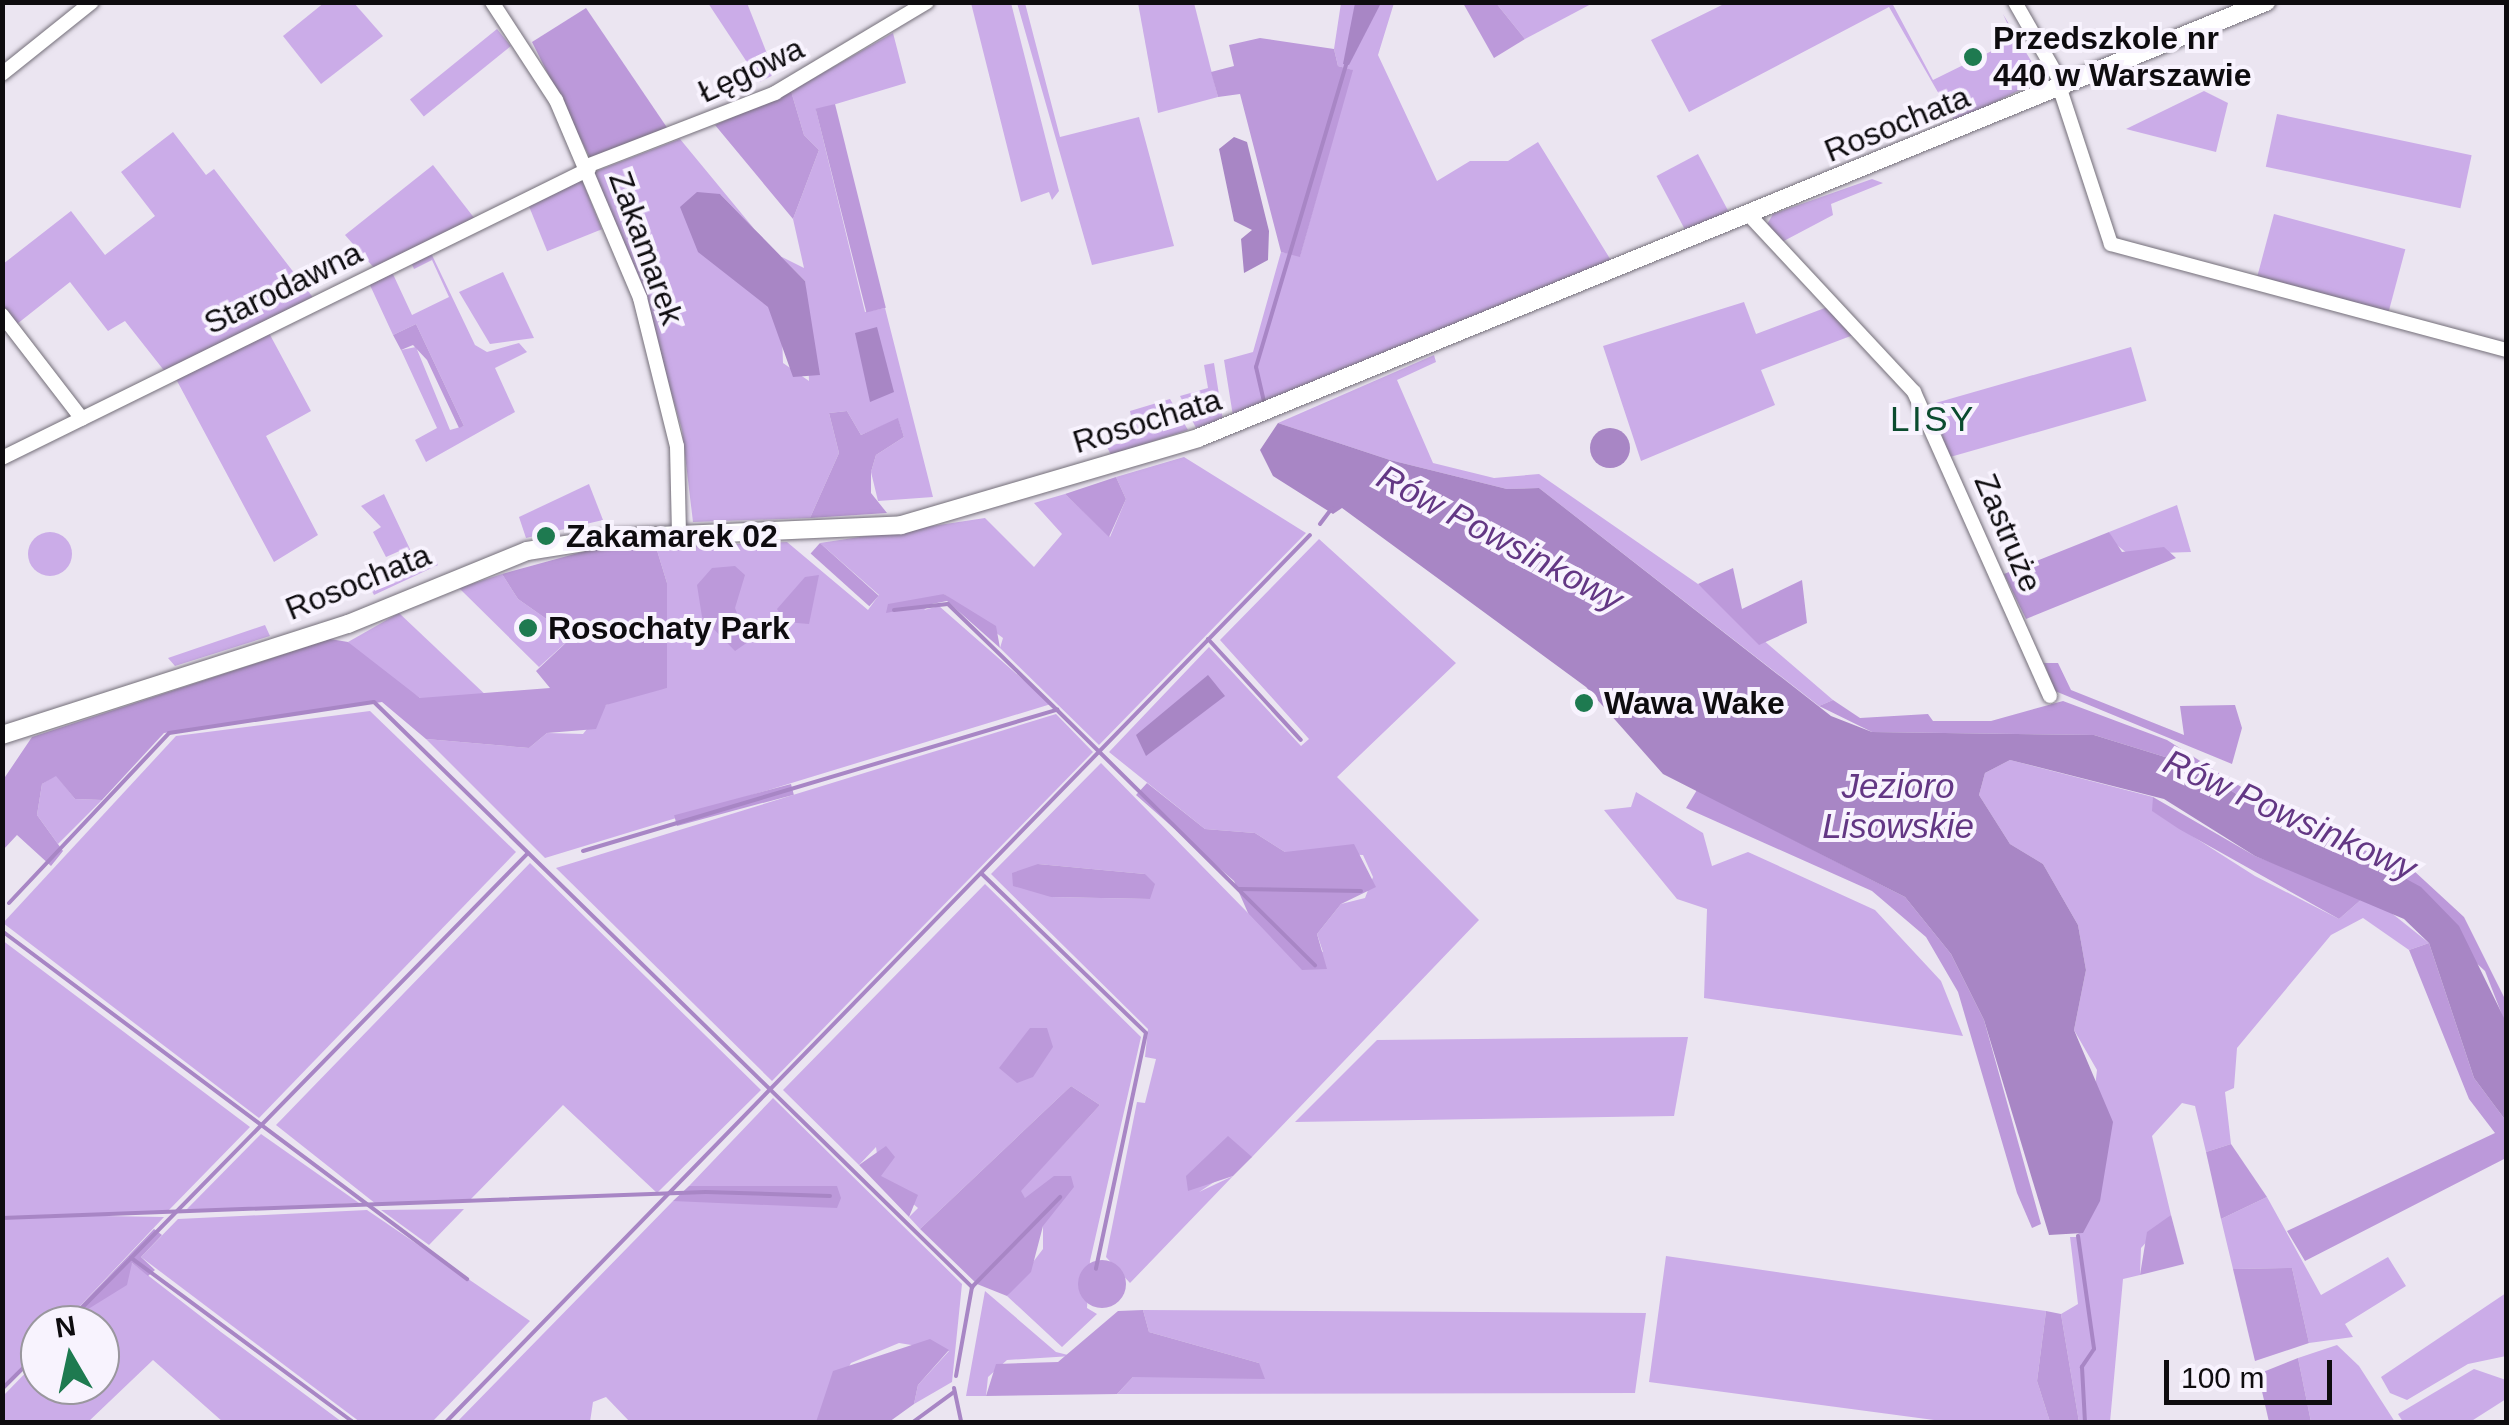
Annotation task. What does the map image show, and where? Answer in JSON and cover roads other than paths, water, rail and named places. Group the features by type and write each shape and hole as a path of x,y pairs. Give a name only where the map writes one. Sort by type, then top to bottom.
{"street":[{"path":"2,74 92,2"},
{"name":"Zakamarek","path":"492,2 524,41 588,168 640,298 674,428 678,535"},
{"name":"Łęgowa","path":"588,168 775,93 927,2"},
{"path":"2015,2 2062,88 2110,244 2506,350"},
{"name":"Rosochata","path":"2,734 348,624 515,554 678,535 901,525 1253,419 2266,2"},
{"name":"Starodawna","path":"2,458 588,168"},
{"name":"Zastruże","path":"1751,217 1914,392 2050,696"},
{"path":"2,315 82,420"}],"water":[{"path":"1355,3 1381,3 1349,65 1343,64"},
{"path":"1234,137 1247,142 1269,231 1268,260 1244,273 1241,239 1252,230 1234,221 1219,149"},
{"path":"697,192 720,194 805,281 820,375 793,377 768,307 698,252 680,207"},
{"path":"877,327 894,392 870,402 855,333"},
{"name":"Jezioro Lisowskie","path":"1278,423 1390,460 1507,489 1539,488 1831,716 1872,732 2094,735 2191,765 2302,836 2355,851 2421,887 2459,926 2506,1022 2506,1121 2474,1078 2429,943 2404,919 2255,856 2164,799 2010,760 1985,773 1979,795 2010,844 2043,864 2078,925 2086,970 2074,1030 2113,1122 2100,1201 2083,1233 2049,1235 1984,1020 1951,954 1905,897 1663,774 1586,687 1342,508 1333,514 1273,476 1260,450"},
{"path":"1610,428 1624,434 1630,448 1624,462 1610,468 1596,462 1590,448 1596,434"},
{"path":"1208,675 1225,696 1146,756 1136,735"}],"waterway":[{"name":"Rów Powsinkowy","path":"1265,406 1256,367 1347,61"},
{"path":"1320,524 1332,508"},
{"path":"446,1422 1310,535"},
{"path":"894,610 948,604 1056,709"},
{"path":"1208,639 1301,740"},
{"path":"9,903 169,733 374,702 972,1287"},
{"path":"583,851 1057,710 1315,965"},
{"path":"353,1422 131,1258 528,853"},
{"path":"982,874 1146,1033 1096,1269"},
{"path":"1239,889 1361,891"},
{"path":"2,931 467,1279"},
{"path":"2,1218 706,1192 830,1196"},
{"path":"956,1376 972,1287 1060,1197"},
{"path":"2078,1236 2094,1349 2082,1367 2085,1422"},
{"path":"85,1305 131,1258"},
{"path":"2,1389 20,1371"},
{"path":"954,1388 961,1422"},
{"path":"913,1422 954,1392"}],"place":[{"name":"Przedszkole nr 440 w Warszawie","path":"1973,57"},
{"name":"Zakamarek 02","path":"546,536"},
{"name":"Rosochaty Park","path":"528,628"},
{"name":"Wawa Wake","path":"1584,703"}],"district":[{"name":"LISY","path":"1933,419"}]}
